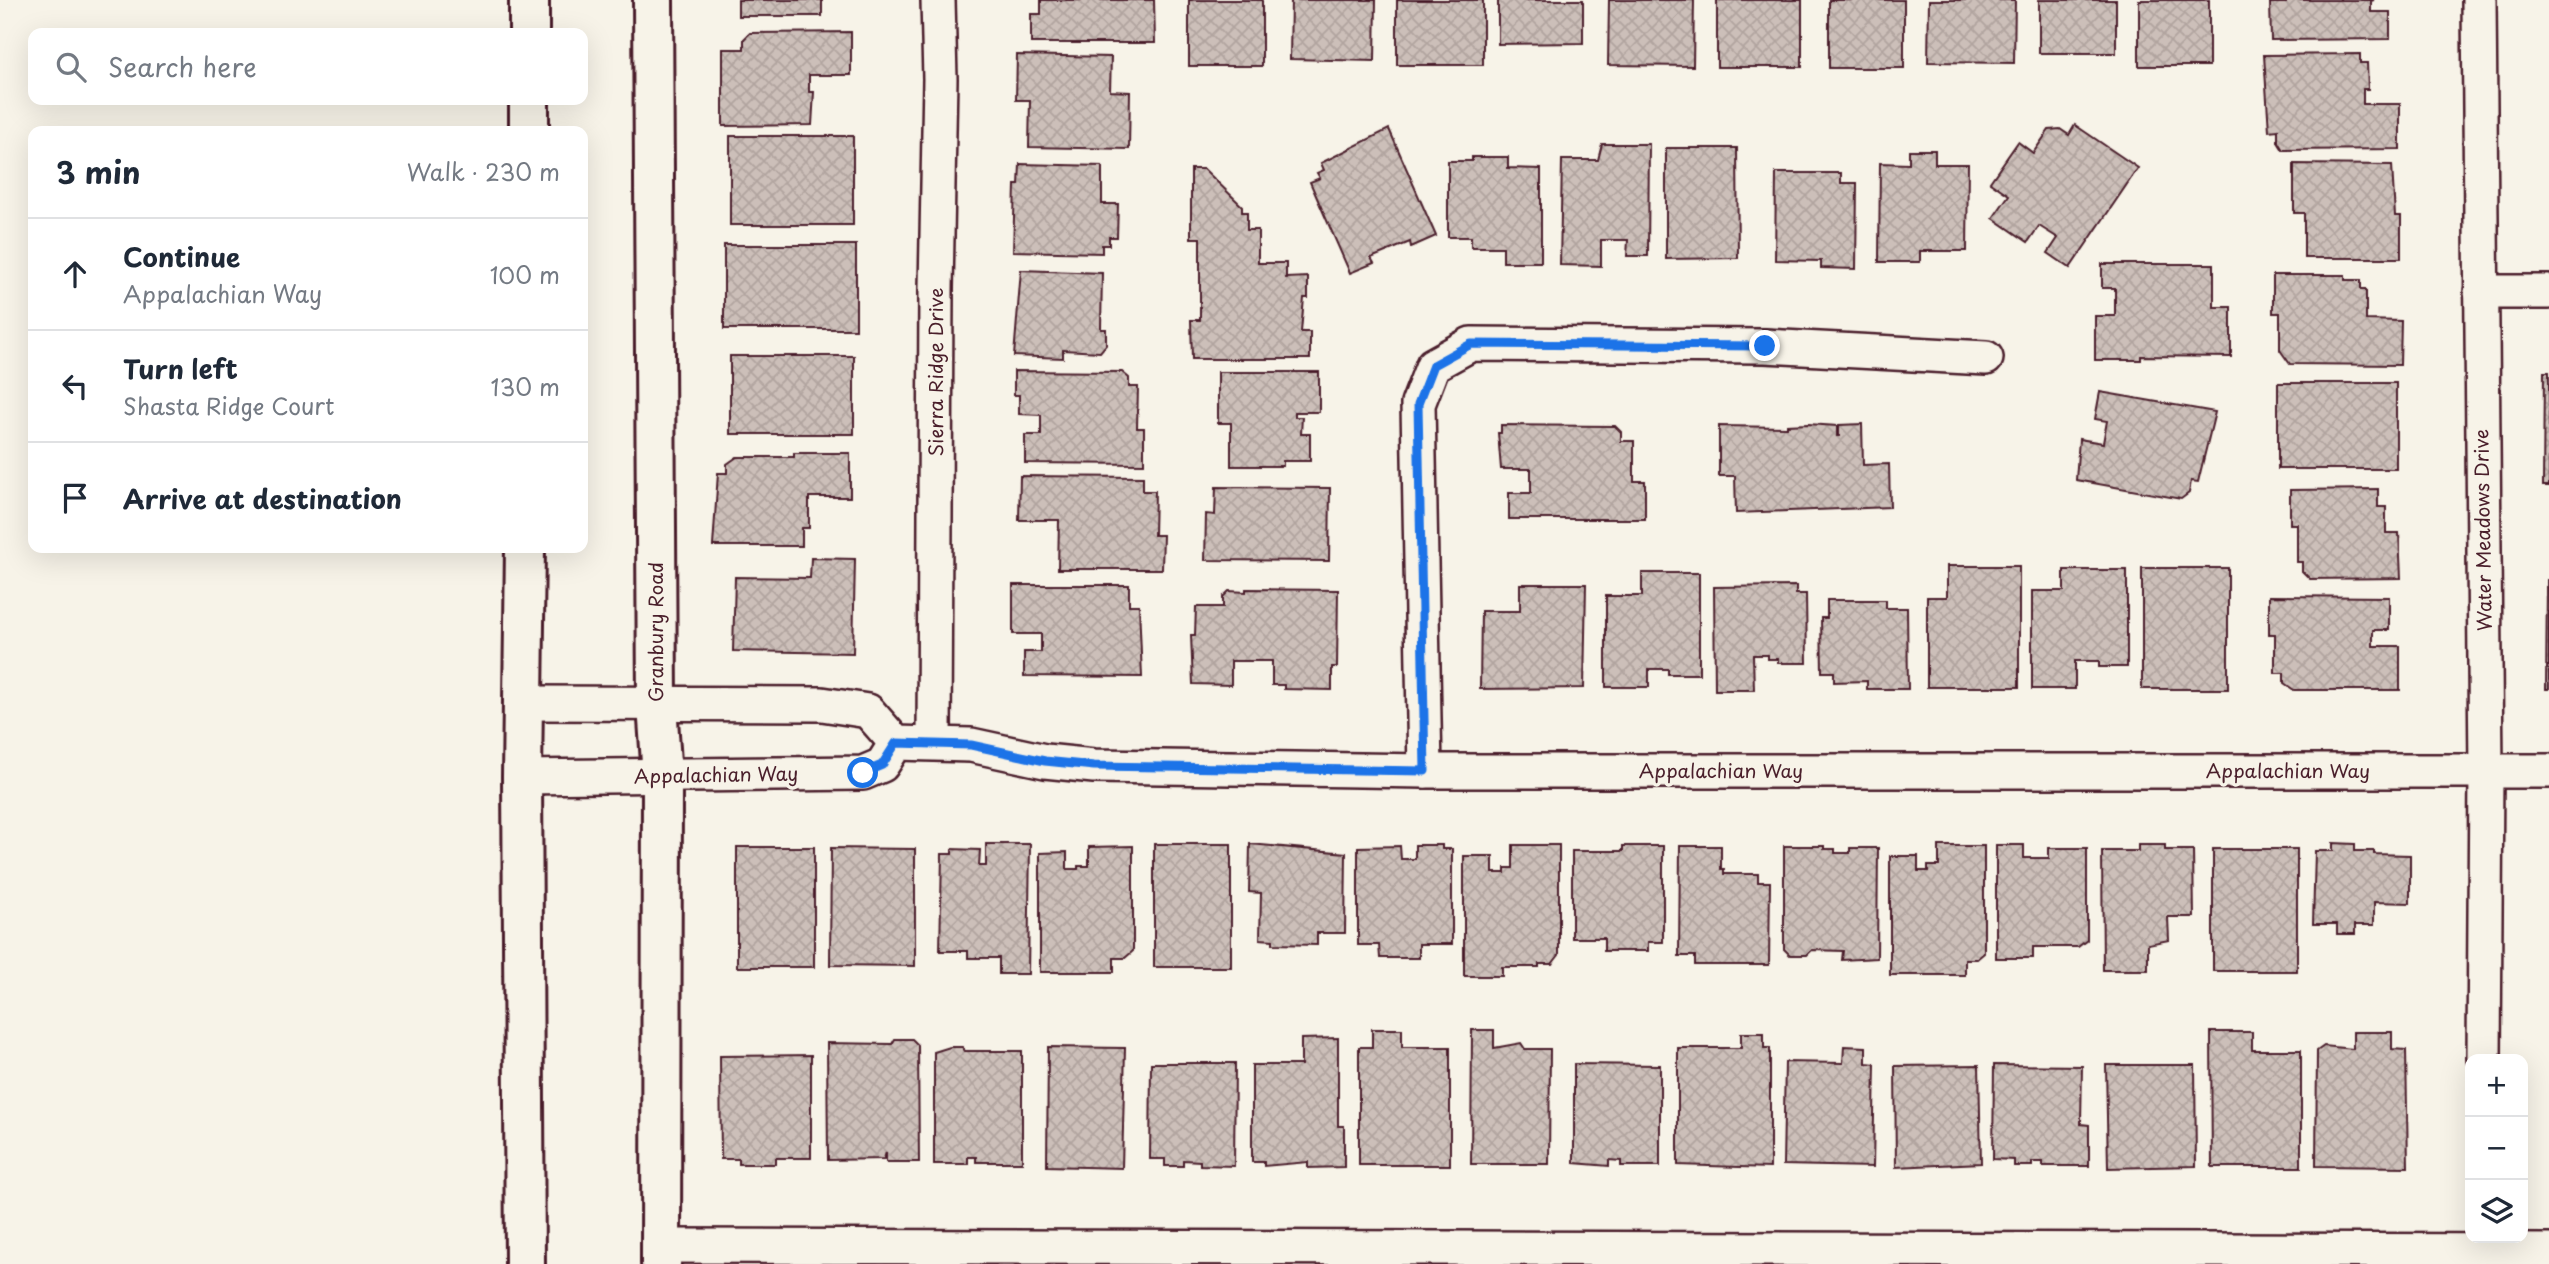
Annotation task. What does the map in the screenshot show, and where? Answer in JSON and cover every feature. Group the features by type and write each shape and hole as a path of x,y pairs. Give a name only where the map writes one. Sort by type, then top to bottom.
{"main road":[{"path":"529,0 529,28"},
{"name":"Granbury Road","path":"653,0 657,705 662,777 662,1255"},
{"path":"528,126 529,105"},
{"path":"525,1264 522,777 526,553"}],"street":[{"name":"Sierra Ridge Drive","path":"934,743 936,289 940,79 938,0"},
{"name":"Water Meadows Drive","path":"2479,0 2486,771 2484,1054"},
{"path":"2481,292 2549,292"},
{"path":"1425,771 1418,404 1433,365 1471,344 1765,346 1986,358"},
{"path":"524,703 822,704 868,711 896,743"},
{"name":"Appalachian Way","path":"522,777 863,773 882,765 896,743 971,745 1033,759 1094,766 1425,771 2549,772"},
{"path":"662,1255 2549,1251"}],"building":[{"path":"738,0 822,0 822,16 738,16"},
{"path":"1041,0 1154,0 1155,43 1031,43 1031,14 1041,14"},
{"path":"1189,0 1262,0 1262,66 1189,66"},
{"path":"1291,0 1376,0 1375,61 1290,59"},
{"path":"1397,0 1483,0 1483,65 1397,65"},
{"path":"1498,0 1583,0 1583,43 1498,44"},
{"path":"1609,0 1694,0 1693,66 1608,65"},
{"path":"1717,0 1802,0 1802,67 1717,67"},
{"path":"1829,0 1904,0 1904,68 1829,68"},
{"path":"1929,0 2015,0 2014,63 1928,62"},
{"path":"2039,0 2116,0 2116,53 2039,53"},
{"path":"2139,0 2209,0 2209,66 2139,66"},
{"path":"2286,0 2374,0 2371,1 2371,12 2390,12 2390,39 2271,40 2270,3 2286,3"},
{"path":"851,32 851,75 809,75 809,92 814,92 812,125 723,126 723,49 744,49 744,39 750,33"},
{"path":"2360,54 2360,63 2367,63 2368,89 2363,89 2363,104 2400,104 2400,149 2283,150 2278,142 2278,130 2269,131 2264,55"},
{"path":"1017,55 1111,57 1110,91 1130,92 1129,149 1029,147 1030,100 1016,100"},
{"path":"2075,125 2138,168 2070,268 2048,253 2058,238 2039,226 2028,242 1993,218 2009,195 1990,182 2018,142 2033,153 2049,130 2060,129 2069,135"},
{"path":"1389,129 1436,236 1411,247 1410,242 1371,258 1374,263 1350,273 1310,182 1320,178 1317,173 1324,170 1321,163"},
{"path":"730,136 853,136 853,225 730,225"},
{"path":"1602,144 1649,144 1648,256 1627,256 1628,240 1601,240 1601,266 1560,265 1562,160 1598,160"},
{"path":"1666,148 1737,148 1738,258 1666,259"},
{"path":"1909,150 1935,150 1935,164 1968,164 1967,251 1920,251 1920,262 1879,262 1880,163 1909,164"},
{"path":"1472,157 1508,157 1508,168 1541,169 1541,262 1503,262 1503,247 1471,247 1471,237 1448,237 1448,161 1472,161"},
{"path":"1020,164 1102,166 1102,204 1118,204 1117,237 1109,237 1109,245 1102,245 1102,253 1013,251 1015,185 1019,185"},
{"path":"2294,164 2392,165 2395,216 2401,216 2401,258 2304,258 2304,213 2294,213"},
{"path":"1191,169 1204,169 1242,206 1242,212 1247,212 1247,230 1258,230 1258,263 1286,263 1286,278 1308,277 1308,298 1304,298 1301,332 1310,332 1310,359 1192,359 1191,320 1200,320 1200,238 1191,238"},
{"path":"1776,173 1841,173 1841,183 1857,183 1856,269 1821,268 1821,261 1775,260"},
{"path":"724,245 856,245 856,329 724,329"},
{"path":"2102,264 2214,264 2214,307 2231,307 2231,357 2141,356 2141,360 2095,360 2095,316 2115,316 2115,288 2102,288"},
{"path":"1021,270 1102,273 1101,329 1106,329 1106,345 1100,352 1063,350 1063,358 1014,356"},
{"path":"2273,275 2345,275 2345,280 2361,280 2361,290 2366,290 2366,320 2401,321 2400,365 2290,364 2280,350 2280,313 2273,313"},
{"path":"730,356 854,356 854,434 730,434"},
{"path":"1014,371 1122,372 1129,378 1129,387 1138,387 1137,428 1144,428 1144,464 1025,463 1025,435 1041,435 1041,415 1019,414 1019,395 1014,395"},
{"path":"1218,372 1319,372 1319,412 1295,412 1295,417 1302,417 1301,434 1310,434 1310,461 1283,461 1283,466 1231,466 1231,423 1218,423"},
{"path":"2544,372 2549,372 2549,486 2543,486"},
{"path":"2278,383 2396,383 2396,469 2278,469"},
{"path":"2100,392 2215,412 2198,482 2191,481 2189,493 2181,499 2076,480 2079,439 2103,443 2107,421 2095,419"},
{"path":"1808,424 1837,426 1839,436 1839,425 1862,424 1863,465 1889,464 1890,507 1736,513 1735,476 1719,476 1719,426 1787,427"},
{"path":"1501,425 1615,426 1621,432 1621,441 1634,441 1634,481 1645,481 1645,519 1509,519 1509,493 1531,493 1531,469 1501,469 1498,433 1501,433"},
{"path":"794,453 850,453 850,497 809,497 809,528 802,528 802,546 713,546 718,473 727,473 727,464 737,457 794,457"},
{"path":"1020,476 1143,477 1143,491 1155,491 1154,535 1163,535 1162,569 1058,569 1059,520 1019,520"},
{"path":"1216,487 1330,488 1329,561 1205,560 1206,514 1215,515"},
{"path":"2378,489 2378,507 2386,507 2386,533 2399,533 2401,578 2310,579 2302,571 2302,562 2297,562 2297,524 2290,524 2290,490"},
{"path":"811,558 855,559 853,653 733,651 735,577 810,578"},
{"path":"1947,566 2019,566 2019,687 1927,687 1927,597 1947,597"},
{"path":"2142,568 2228,568 2228,689 2142,689"},
{"path":"2064,570 2127,570 2127,667 2099,667 2099,661 2075,661 2075,689 2032,689 2032,591 2064,591"},
{"path":"1642,573 1699,573 1699,674 1668,674 1668,669 1649,669 1649,687 1606,687 1606,596 1642,596"},
{"path":"2549,580 2549,689 2546,689"},
{"path":"1520,584 1586,584 1584,688 1480,689 1481,611 1520,611"},
{"path":"1013,585 1129,585 1129,605 1139,605 1142,677 1024,676 1024,652 1041,652 1041,634 1013,634"},
{"path":"1796,586 1796,594 1806,594 1807,663 1778,663 1778,659 1768,659 1768,655 1753,655 1754,690 1715,690 1714,587"},
{"path":"1246,589 1338,590 1337,667 1332,667 1332,690 1284,689 1284,685 1272,685 1272,661 1231,661 1231,685 1193,684 1191,635 1195,635 1196,607 1223,607 1223,597 1229,591 1246,592"},
{"path":"2269,596 2389,597 2389,630 2373,630 2373,646 2400,646 2400,690 2294,690 2284,683 2284,673 2275,673 2275,634 2269,634"},
{"path":"1827,600 1886,600 1886,608 1907,608 1908,689 1867,689 1867,681 1834,682 1834,672 1822,672 1821,618 1827,618"},
{"path":"2333,843 2355,844 2355,851 2374,851 2374,854 2410,855 2410,903 2374,902 2374,925 2355,925 2355,934 2337,934 2337,924 2313,924 2315,851 2333,851"},
{"path":"986,844 1030,844 1028,974 999,974 999,958 968,958 968,951 940,951 942,854 952,854 952,849 980,850 979,866 986,866"},
{"path":"1154,844 1231,844 1231,967 1154,967"},
{"path":"1250,844 1346,853 1345,933 1317,933 1317,945 1273,944 1273,940 1260,939 1261,893 1249,892"},
{"path":"1415,845 1442,845 1442,849 1452,849 1452,944 1419,944 1419,958 1380,958 1379,945 1358,945 1358,847 1400,846 1401,859 1415,859"},
{"path":"1513,845 1559,845 1559,955 1552,964 1539,964 1539,967 1502,967 1502,976 1464,976 1464,856 1493,856 1493,873 1505,873 1505,868 1513,868"},
{"path":"1996,845 2024,845 2024,858 2049,858 2049,848 2087,848 2087,940 2078,947 2033,947 2033,958 1996,958"},
{"path":"2138,845 2165,845 2165,850 2193,850 2194,917 2168,917 2169,940 2148,944 2148,970 2103,970 2102,851 2138,851"},
{"path":"1133,846 1133,951 1125,958 1114,958 1114,972 1040,972 1040,853 1067,852 1067,869 1078,869 1078,866 1089,866 1089,847"},
{"path":"1623,846 1663,846 1663,942 1648,942 1648,951 1604,951 1604,938 1572,938 1572,851 1623,851"},
{"path":"1680,846 1721,846 1721,869 1724,869 1724,874 1758,874 1758,882 1770,882 1769,965 1695,965 1695,956 1679,956"},
{"path":"1784,846 1824,846 1824,849 1835,849 1835,853 1850,853 1850,848 1878,848 1877,958 1842,960 1843,951 1812,950 1807,955 1790,955 1784,949"},
{"path":"1939,846 1984,846 1984,953 1977,959 1965,959 1965,975 1890,975 1890,856 1918,856 1918,871 1928,871 1928,866 1939,866"},
{"path":"737,847 814,847 814,967 737,967"},
{"path":"831,848 915,849 915,966 830,965"},
{"path":"2213,849 2297,849 2297,971 2213,971"},
{"path":"1372,1029 1402,1029 1402,1047 1450,1047 1450,1165 1359,1165 1359,1047 1372,1047"},
{"path":"1472,1030 1494,1030 1494,1048 1521,1043 1525,1049 1550,1049 1549,1164 1471,1164"},
{"path":"2211,1032 2252,1032 2252,1050 2301,1050 2301,1167 2212,1167"},
{"path":"2353,1032 2392,1032 2392,1049 2406,1050 2408,1167 2316,1166 2317,1051 2324,1046 2353,1049"},
{"path":"1741,1033 1764,1033 1764,1048 1770,1048 1770,1168 1678,1165 1678,1048 1741,1048"},
{"path":"1338,1038 1338,1126 1344,1126 1344,1167 1308,1168 1308,1162 1264,1166 1264,1162 1252,1162 1252,1065 1301,1065 1301,1039"},
{"path":"895,1039 912,1039 918,1045 919,1162 886,1162 886,1152 884,1159 828,1160 827,1043 892,1044"},
{"path":"1844,1046 1866,1047 1866,1063 1875,1064 1873,1167 1783,1165 1785,1062 1843,1063"},
{"path":"950,1047 962,1047 965,1051 1022,1051 1022,1162 976,1162 976,1157 968,1157 968,1164 934,1164 934,1052"},
{"path":"1048,1047 1125,1048 1122,1168 1047,1166"},
{"path":"811,1055 811,1158 776,1158 776,1164 739,1164 739,1159 721,1159 720,1056"},
{"path":"1151,1063 1235,1063 1234,1166 1200,1165 1200,1161 1183,1160 1183,1166 1165,1166 1165,1159 1150,1159"},
{"path":"1574,1064 1660,1065 1660,1166 1621,1166 1621,1161 1609,1160 1609,1166 1574,1163"},
{"path":"1979,1065 1981,1163 1896,1167 1895,1066"},
{"path":"1994,1065 2082,1066 2081,1124 2089,1125 2089,1166 2043,1166 2043,1162 2032,1162 2032,1166 2014,1166 2014,1160 1993,1159"},
{"path":"2106,1065 2195,1065 2196,1166 2108,1168"}],"route":[{"path":"863,773 882,765 896,743 971,745 1045,761 1094,766 1425,771 1418,404 1433,365 1471,344 1765,346"}]}
